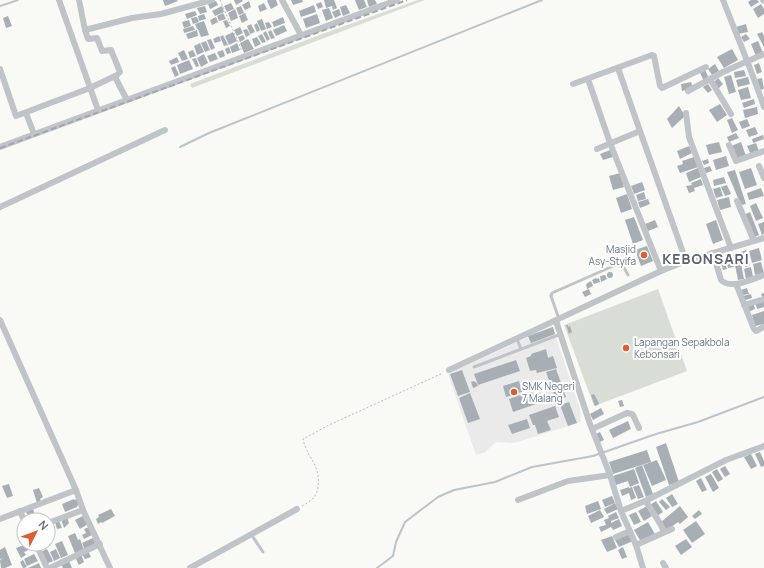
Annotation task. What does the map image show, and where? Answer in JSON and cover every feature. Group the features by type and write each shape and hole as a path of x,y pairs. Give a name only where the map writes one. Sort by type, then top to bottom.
{"street":[{"path":"59,0 98,110"},
{"path":"0,69 16,116 90,88 120,72 111,50 102,51 97,38 88,39 79,0"},
{"path":"85,30 132,18 160,14 212,0"},
{"path":"282,0 301,35"},
{"path":"0,146 397,0"},
{"path":"723,0 748,61 764,107"},
{"path":"573,84 652,54 654,56 660,86 662,88 706,67"},
{"path":"688,91 764,54"},
{"path":"618,68 686,261"},
{"path":"115,76 127,100"},
{"path":"588,79 610,143 661,271"},
{"path":"710,79 731,114"},
{"path":"26,112 34,134"},
{"path":"686,113 689,137 731,248"},
{"path":"0,207 165,130"},
{"path":"597,149 640,131"},
{"path":"729,145 736,161 764,151"},
{"path":"759,166 764,178"},
{"path":"737,201 754,241"},
{"path":"449,370 661,271 686,261 764,238"},
{"path":"713,253 720,280 726,284 736,284 764,275"},
{"path":"736,284 755,330 764,327"},
{"path":"744,305 764,299"},
{"path":"0,320 110,568"},
{"path":"558,320 561,334 592,429 610,475 621,511 636,544 644,568"},
{"path":"592,429 627,413 633,415 639,428"},
{"path":"621,511 726,460 764,446"},
{"path":"518,500 568,480 610,475"},
{"path":"0,519 76,490"},
{"path":"646,500 652,512 662,525 664,532"},
{"path":"190,568 296,509"},
{"path":"56,520 83,510"},
{"path":"636,544 672,529"},
{"path":"616,537 630,530"},
{"path":"50,568 100,544"},
{"path":"40,552 47,568"}],"lane":[{"path":"558,320 551,296 552,293 620,263 628,276"},
{"path":"474,367 561,334"},
{"path":"517,338 521,349"},
{"path":"251,534 263,552"}],"path":[{"path":"220,0 244,57"},
{"path":"296,509 314,498 317,494 319,480 318,473 303,439 329,425 449,370"}],"shaded area":[{"path":"418,0 425,0 192,88 190,84 333,30"},
{"name":"Lapangan Sepakbola Kebonsari","path":"658,289 687,371 594,406 564,325"},
{"name":"SMK Negeri 7 Malang","path":"552,326 580,409 581,422 514,443 496,442 485,452 476,455 448,374"}],"building":[{"path":"163,0 177,0 178,1 165,6"},
{"path":"234,0 242,0 243,1 236,5"},
{"path":"276,0 278,5 271,9 267,1"},
{"path":"291,0 302,0 303,2 293,5"},
{"path":"324,0 334,0 337,8 333,10 332,6 326,8"},
{"path":"355,0 364,0 367,7 359,10"},
{"path":"367,0 375,0 377,4 369,7"},
{"path":"751,0 757,0 759,2 751,7 748,2"},
{"path":"216,1 218,5 210,9 208,4"},
{"path":"249,1 251,7 245,10 242,5"},
{"path":"321,2 323,7 318,9 316,4"},
{"path":"231,3 234,9 227,12 224,6"},
{"path":"264,3 267,9 260,12 258,6"},
{"path":"761,4 764,9 764,14 758,18 753,9"},
{"path":"314,5 316,12 301,17 299,11"},
{"path":"346,5 350,13 343,16 340,7"},
{"path":"205,6 207,12 200,14 197,8"},
{"path":"222,6 224,12 215,16 212,11"},
{"path":"241,6 244,13 239,15 236,8"},
{"path":"329,8 333,18 326,21 322,10"},
{"path":"235,9 238,18 231,21 228,13"},
{"path":"339,9 341,15 335,18 332,12"},
{"path":"195,11 197,15 187,19 185,14"},
{"path":"223,13 226,19 219,21 217,16"},
{"path":"245,13 248,20 242,23 239,16"},
{"path":"204,14 206,19 199,21 198,16"},
{"path":"317,14 320,23 306,28 303,19"},
{"path":"8,16 12,26 6,28 3,18"},
{"path":"197,17 199,22 193,24 191,18"},
{"path":"216,17 218,22 212,25 210,20"},
{"path":"283,17 285,23 274,27 272,22"},
{"path":"262,19 266,29 261,31 257,21"},
{"path":"189,20 191,26 184,28 182,22"},
{"path":"227,20 230,26 226,28 223,21"},
{"path":"204,21 209,35 201,37 195,24"},
{"path":"269,22 272,27 267,29 265,23"},
{"path":"257,23 260,30 257,32 254,25"},
{"path":"251,24 255,32 250,34 247,26"},
{"path":"746,24 748,32 738,34 736,27"},
{"path":"284,25 287,31 276,36 273,30"},
{"path":"193,26 195,30 184,33 183,29"},
{"path":"240,27 243,33 237,36 234,30"},
{"path":"247,29 250,35 246,37 243,30"},
{"path":"197,30 198,36 188,39 186,34"},
{"path":"271,30 275,38 271,39 268,32"},
{"path":"266,31 270,39 267,41 263,33"},
{"path":"233,32 237,41 229,45 225,36"},
{"path":"762,32 764,36 764,47 757,34"},
{"path":"262,34 266,42 262,43 258,36"},
{"path":"746,34 750,39 744,42 741,37"},
{"path":"223,35 228,45 224,46 220,37"},
{"path":"243,35 245,39 240,42 238,37"},
{"path":"219,36 221,41 215,43 213,39"},
{"path":"257,37 261,44 255,47 252,39"},
{"path":"211,39 215,48 211,50 207,40"},
{"path":"248,39 254,49 244,53 240,43"},
{"path":"206,41 210,50 205,52 201,43"},
{"path":"758,41 763,53 756,56 751,44"},
{"path":"200,43 204,52 197,55 194,46"},
{"path":"237,43 240,50 232,53 230,47"},
{"path":"229,47 231,53 227,54 225,49"},
{"path":"732,49 738,60 724,68 717,57"},
{"path":"184,50 188,59 182,61 178,53"},
{"path":"193,50 196,56 190,58 188,52"},
{"path":"223,50 225,56 220,58 217,52"},
{"path":"215,53 218,59 210,62 207,56"},
{"path":"204,54 208,63 201,67 197,58"},
{"path":"177,57 179,62 171,65 169,61"},
{"path":"196,58 199,66 196,67 192,59"},
{"path":"189,60 193,69 180,74 177,65"},
{"path":"759,63 762,72 757,74 754,65"},
{"path":"715,64 719,71 712,75 708,69"},
{"path":"175,66 179,75 175,77 171,68"},
{"path":"705,70 709,78 704,81 700,73"},
{"path":"744,70 746,76 735,78 734,72"},
{"path":"731,75 736,92 729,94 724,77"},
{"path":"748,77 750,84 738,87 736,80"},
{"path":"718,78 723,84 718,89 713,83"},
{"path":"762,78 764,89 760,90 757,79"},
{"path":"691,82 693,88 682,91 681,84"},
{"path":"708,84 712,90 708,93 703,87"},
{"path":"748,87 751,98 741,100 738,90"},
{"path":"754,99 755,104 744,108 742,103"},
{"path":"720,104 727,115 717,122 709,110"},
{"path":"679,106 685,116 672,128 667,119"},
{"path":"757,107 758,114 745,118 743,110"},
{"path":"732,118 738,130 732,133 727,120"},
{"path":"747,119 750,126 742,129 739,122"},
{"path":"755,127 758,134 749,137 746,130"},
{"path":"736,133 739,138 729,142 727,137"},
{"path":"763,135 764,139 753,143 752,139"},
{"path":"719,142 722,152 709,155 706,145"},
{"path":"741,142 746,156 737,159 731,146"},
{"path":"756,143 759,151 751,155 747,146"},
{"path":"689,146 692,153 680,159 677,151"},
{"path":"610,150 613,157 603,160 600,154"},
{"path":"726,156 729,166 716,170 713,160"},
{"path":"694,157 698,167 680,173 677,166 683,164 682,161"},
{"path":"708,159 709,163 704,165 702,161"},
{"path":"710,166 712,171 706,173 704,168"},
{"path":"698,168 701,177 689,182 686,173"},
{"path":"751,168 757,185 745,189 739,172"},
{"path":"735,170 746,204 741,205 727,172"},
{"path":"620,173 624,187 613,190 609,176"},
{"path":"724,177 726,183 714,186 713,180"},
{"path":"701,179 703,185 694,188 695,191 689,193 686,186 692,185 691,183"},
{"path":"642,182 645,190 634,194 631,186"},
{"path":"727,185 731,194 725,196 721,187"},
{"path":"720,187 723,196 716,198 713,189"},
{"path":"761,188 764,196 749,200 747,193"},
{"path":"644,192 646,199 638,201 636,195"},
{"path":"627,194 632,209 621,213 616,198"},
{"path":"729,197 731,207 720,210 717,200"},
{"path":"648,199 650,204 640,208 638,202"},
{"path":"756,203 763,218 756,221 750,206"},
{"path":"750,212 759,235 755,237 744,215"},
{"path":"634,217 643,240 633,244 625,220"},
{"path":"655,220 658,227 648,231 645,224"},
{"path":"716,220 723,240 713,244 706,224"},
{"path":"764,222 764,234 762,235 758,224"},
{"name":"Masjid Asy-Styifa","path":"647,246 653,261 641,266 635,250"},
{"path":"759,248 762,260 752,263 749,251"},
{"path":"746,250 750,265 745,267 741,252"},
{"path":"739,254 744,279 738,280 733,255"},
{"path":"730,256 734,267 728,268 725,257"},
{"path":"723,258 727,269 723,270 720,259"},
{"path":"761,262 764,273 755,275 753,264"},
{"path":"751,267 753,277 746,279 744,269"},
{"path":"610,272 613,275 610,278 607,275"},
{"path":"605,275 607,279 601,282 600,276"},
{"path":"599,278 600,282 594,284 592,280"},
{"path":"591,281 593,286 587,289 586,284"},
{"path":"747,288 749,294 743,295 741,290"},
{"path":"589,289 591,294 585,297 582,292"},
{"path":"764,293 764,300 761,294"},
{"path":"751,294 752,298 745,300 743,296"},
{"path":"764,300 764,307 757,309 755,302"},
{"path":"753,303 755,309 748,312 746,306"},
{"path":"764,311 764,324 755,326 752,315"},
{"path":"566,325 568,325 568,327 570,326 572,332 569,334"},
{"path":"553,327 555,334 531,343 528,336"},
{"path":"546,349 548,358 553,356 557,368 537,373 536,370 530,371 526,358 531,356 531,354"},
{"path":"516,360 520,371 478,385 474,374"},
{"path":"556,369 566,397 556,400 546,372"},
{"path":"462,370 470,392 458,396 450,374"},
{"path":"474,381 478,386 473,388 471,382"},
{"path":"519,381 522,392 506,397 503,386"},
{"path":"532,391 536,404 513,412 509,399"},
{"path":"470,393 480,419 468,423 459,398"},
{"path":"594,394 599,403 595,406 591,395"},
{"path":"622,400 624,406 620,407 618,401"},
{"path":"569,402 577,423 568,426 560,405"},
{"path":"555,406 559,417 547,421 551,430 538,434 529,415"},
{"path":"601,408 604,414 593,420 590,414"},
{"path":"527,419 530,428 512,434 508,425"},
{"path":"628,421 631,429 613,438 609,430"},
{"path":"600,432 604,440 598,443 594,435"},
{"path":"666,443 679,482 669,485 656,447"},
{"path":"647,450 651,462 613,474 609,462"},
{"path":"760,452 764,461 764,466 761,467 755,454"},
{"path":"751,454 757,466 751,469 744,457"},
{"path":"657,460 666,480 652,486 643,465"},
{"path":"642,465 653,494 646,497 635,468"},
{"path":"725,466 730,474 725,477 720,469"},
{"path":"634,469 639,483 630,487 628,481 616,485 613,476"},
{"path":"717,469 723,479 718,482 712,472"},
{"path":"711,474 719,488 713,492 705,477"},
{"path":"701,478 707,490 702,492 696,481"},
{"path":"9,484 13,496 7,498 2,486"},
{"path":"639,485 644,497 638,499 633,487"},
{"path":"632,487 636,498 631,500 629,493 622,496 620,490"},
{"path":"39,488 43,497 40,499 41,502 37,503 33,490"},
{"path":"672,494 678,504 672,507 666,498"},
{"path":"612,496 615,503 605,507 602,500"},
{"path":"77,499 80,504 77,507 65,512 62,504"},
{"path":"662,499 670,507 666,510 659,502"},
{"path":"598,501 601,509 587,514 585,506"},
{"path":"656,501 663,512 657,516 650,505"},
{"path":"615,503 618,509 607,514 604,509"},
{"path":"647,506 652,516 644,521 638,511"},
{"path":"680,506 688,517 680,524 678,522 667,530 661,522"},
{"path":"33,509 34,512 26,512"},
{"path":"111,509 115,516 98,524 96,519 99,517 98,515"},
{"path":"600,510 604,517 591,523 588,516"},
{"path":"699,510 702,514 695,519 692,516"},
{"path":"616,512 619,518 611,521 611,523 619,519 622,526 613,530 611,527 601,532 599,527 606,525 604,520"},
{"path":"636,512 641,522 634,525 629,515"},
{"path":"83,516 88,524 80,529 75,520"},
{"path":"67,517 69,523 64,528 61,519"},
{"path":"59,521 62,528 57,529 56,522"},
{"path":"696,521 705,534 692,543 683,530"},
{"path":"648,522 655,534 641,542 634,530"},
{"path":"89,527 92,535 84,539 82,535 86,533 84,529"},
{"path":"75,533 78,540 80,539 84,550 75,553 68,536"},
{"path":"629,534 633,541 619,547 615,540"},
{"path":"612,536 617,548 607,552 601,540"},
{"path":"93,538 96,545 85,550 82,543"},
{"path":"686,539 692,547 681,555 675,546"},
{"path":"62,541 68,555 61,558 56,544"},
{"path":"5,547 12,565 1,568 0,560 3,558 0,559 0,550"},
{"path":"623,547 627,557 622,559 618,550"},
{"path":"56,549 60,558 54,561 50,552 56,552"},
{"path":"88,551 91,557 85,559 82,554"},
{"path":"18,552 24,552 26,555 21,558"},
{"path":"41,552 48,552 53,561 46,564"},
{"path":"34,554 38,561 27,566 24,559"},
{"path":"81,554 84,562 79,565 75,557"},
{"path":"23,560 27,567 24,568 20,562"},
{"path":"69,561 72,568 63,568 61,564"},
{"path":"39,563 41,568 28,568"}],"waterway":[{"path":"0,6 18,0"},
{"path":"180,147 209,133 542,0"},
{"path":"377,568 393,556 396,542 405,522 438,497 454,490 495,482 532,467 593,456 656,434 698,422 764,397"}],"railway":[{"path":"0,148 407,0"}],"place":[{"name":"Masjid Asy-Styifa","path":"644,255"},
{"name":"Lapangan Sepakbola Kebonsari","path":"626,348"},
{"name":"SMK Negeri 7 Malang","path":"514,392"}],"district":[{"name":"KEBONSARI","path":"706,259"}]}
